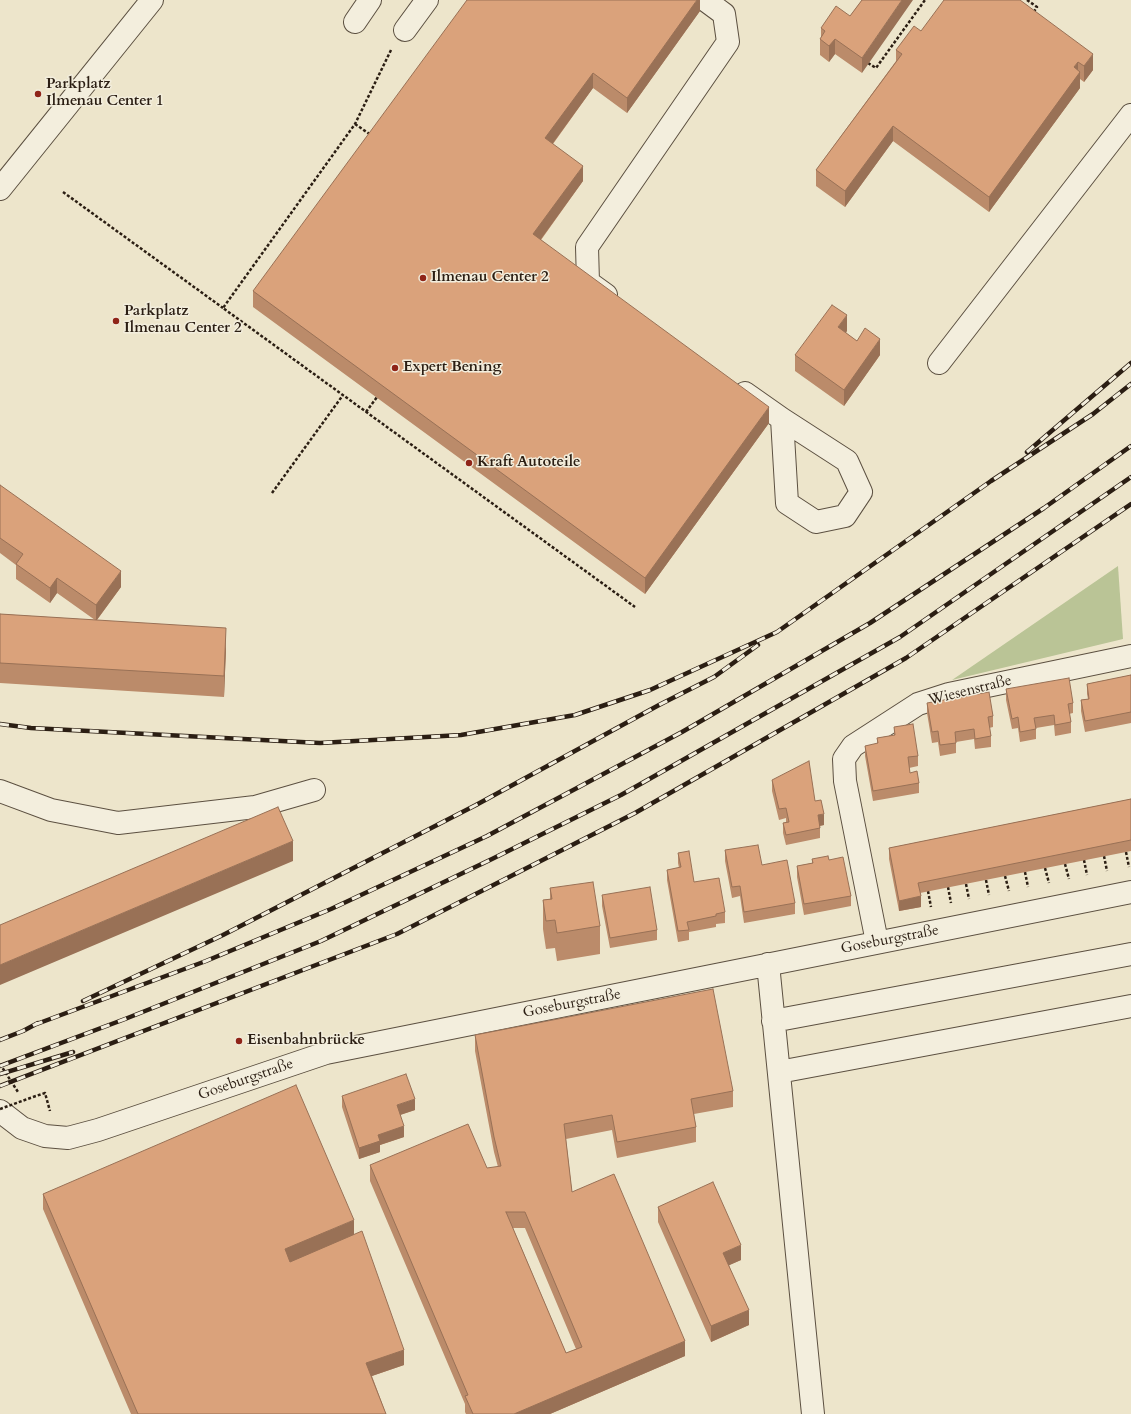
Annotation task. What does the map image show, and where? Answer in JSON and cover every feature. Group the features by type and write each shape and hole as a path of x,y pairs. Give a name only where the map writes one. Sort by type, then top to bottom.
{"street":[{"path":"0,189 152,0"},
{"path":"355,22 370,0"},
{"path":"406,30 427,0"},
{"path":"620,305 588,282 587,247 728,42 724,14 705,0"},
{"path":"939,362 1131,115"},
{"path":"731,383 782,419 847,461 860,492 845,516 816,522 787,503 782,419"},
{"name":"Wiesenstraße","path":"877,942 845,781 844,759 854,746 918,704 942,696 1131,656"},
{"path":"0,791 52,810 118,823 255,807 314,790"},
{"name":"Goseburgstraße","path":"0,1110 22,1128 45,1136 68,1138 98,1130 326,1053 877,942 1130,881"},
{"path":"773,1021 1131,954"},
{"path":"768,964 813,1414"},
{"path":"779,1072 1131,1006"}],"path":[{"path":"868,63 876,68 925,0"},
{"path":"1027,0 1037,7 1031,16"},
{"path":"223,308 355,124 390,51"},
{"path":"355,124 376,140"},
{"path":"63,192 635,607"},
{"path":"272,493 343,395"},
{"path":"366,412 377,397"},
{"path":"1126,852 1130,881"},
{"path":"0,1064 24,1101"},
{"path":"0,1110 45,1093 51,1116"}],"green space":[{"path":"1118,566 1123,639 952,680"}],"building":[{"name":"Ilmenau Center 2","path":"467,0 697,0 627,98 593,73 545,138 583,166 533,234 769,407 645,578 253,291"},
{"path":"862,0 902,0 862,58 835,39 829,46 820,39 825,31 821,28 836,6 850,16"},
{"path":"944,0 1020,0 1093,54 1084,66 1078,62 1074,67 1080,72 989,197 893,126 845,191 816,170 902,54 896,50 914,26 921,31"},
{"path":"832,305 847,315 838,327 857,341 865,328 880,339 844,390 795,355"},
{"path":"0,485 121,571 96,605 57,578 50,588 16,564 23,554 0,538"},
{"path":"0,614 226,628 224,676 0,663"},
{"path":"1131,675 1131,712 1085,721 1081,700 1089,699 1087,684"},
{"path":"1069,678 1073,703 1068,704 1071,722 1055,725 1054,715 1034,718 1036,729 1020,732 1018,717 1012,719 1006,689"},
{"path":"989,692 993,716 988,717 991,736 975,739 974,729 955,732 956,743 940,745 938,731 932,732 927,703"},
{"path":"913,724 918,756 908,757 910,773 917,771 919,783 873,791 865,746 878,743 877,738 895,735 894,727"},
{"path":"809,761 815,801 821,800 824,814 818,815 820,828 786,835 783,823 789,822 786,808 779,809 772,780"},
{"path":"1131,799 1131,840 918,883 921,896 899,901 889,848"},
{"path":"278,807 293,841 0,965 0,925"},
{"path":"758,845 762,865 787,860 795,903 744,912 740,886 732,887 725,850"},
{"path":"689,851 694,882 719,878 725,912 716,914 716,916 687,922 689,930 678,931 667,870 681,867 678,853"},
{"path":"828,856 829,860 843,857 851,896 804,904 797,866 813,863 812,859"},
{"path":"593,882 600,926 557,933 555,920 546,921 543,900 552,899 550,888"},
{"path":"650,887 657,930 610,938 602,895"},
{"path":"713,989 733,1091 691,1099 696,1127 617,1142 612,1115 564,1124 572,1192 614,1174 685,1341 514,1414 473,1414 465,1396 468,1395 370,1165 468,1124 487,1168 501,1166 494,1137 475,1035","holes":["506,1212 525,1212 582,1347 566,1353"]},
{"path":"406,1074 415,1099 397,1105 404,1126 378,1135 380,1141 359,1148 342,1096"},
{"path":"296,1085 354,1220 285,1249 290,1262 362,1231 404,1350 366,1363 386,1414 138,1414 43,1194"},
{"path":"713,1182 741,1245 723,1253 749,1310 711,1326 658,1207"}],"railway":[{"path":"1027,452 1131,363"},
{"path":"0,724 31,728 320,743 461,735 575,715 650,690 777,632 991,481 1093,414 1131,384"},
{"path":"34,1025 206,961 331,909 487,836 682,732 870,623 1044,508 1131,446"},
{"path":"0,1066 125,1019 321,941 621,795 900,637 1131,477"},
{"path":"0,1086 397,934 635,813 906,658 1131,504"},
{"path":"83,1001 223,935 476,805 659,705 714,677 758,645"},
{"path":"0,1040 38,1023"},
{"path":"0,1074 73,1052"}],"place":[{"name":"Parkplatz Ilmenau Center 1","path":"38,94"},
{"name":"Ilmenau Center 2","path":"423,278"},
{"name":"Parkplatz Ilmenau Center 2","path":"116,321"},
{"name":"Expert Bening","path":"395,368"},
{"name":"Kraft Autoteile","path":"469,463"},
{"name":"Eisenbahnbrücke","path":"239,1041"}]}
